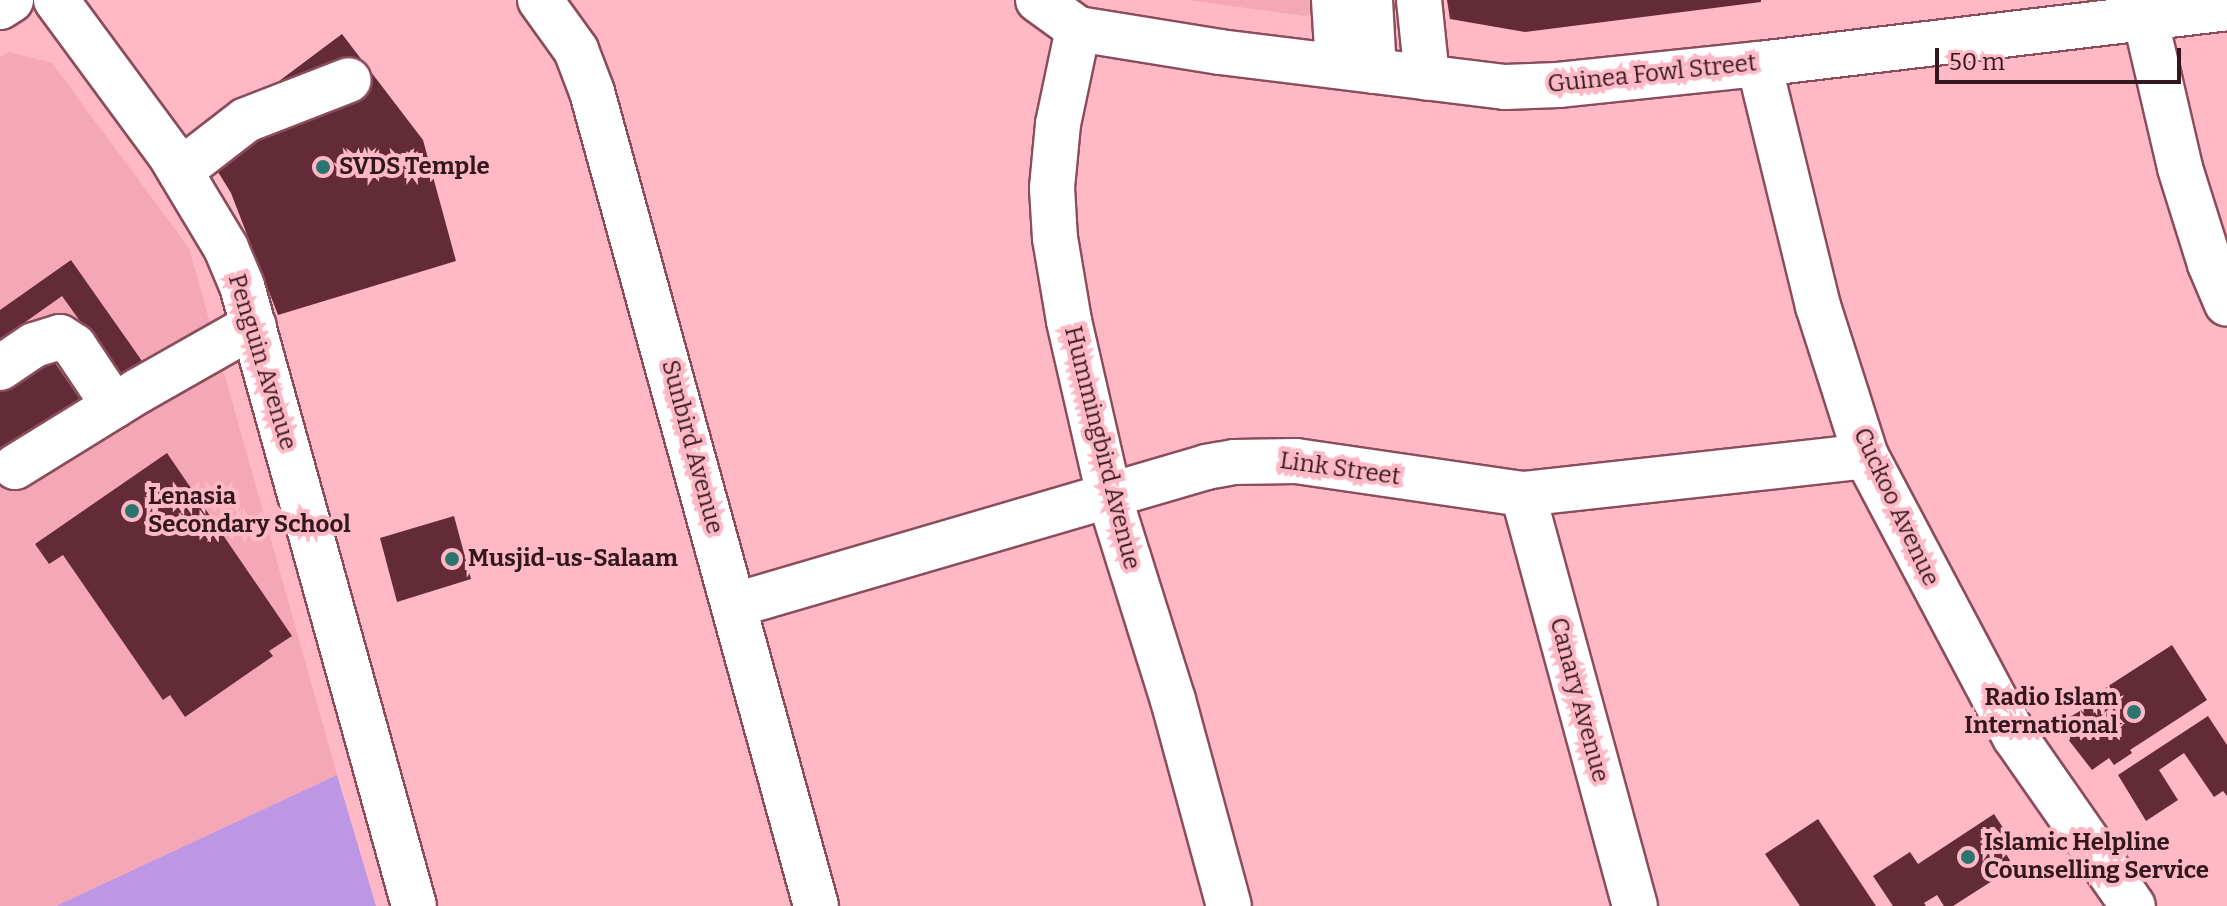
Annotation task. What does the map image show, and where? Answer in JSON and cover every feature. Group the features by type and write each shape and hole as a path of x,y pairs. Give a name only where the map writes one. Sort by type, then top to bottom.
{"street":[{"path":"0,7 11,0"},
{"name":"Penguin Avenue","path":"56,0 180,171 226,248 254,325 414,906"},
{"name":"Sunbird Avenue","path":"540,0 576,50 592,92 816,906"},
{"path":"1038,0 1078,29"},
{"path":"1334,0 1356,69"},
{"path":"1356,69 1370,0"},
{"path":"1419,0 1427,78"},
{"name":"Guinea Fowl Street","path":"1078,29 1505,87 1558,85 1759,64 2142,9 2227,8"},
{"path":"2142,9 2180,168 2210,264 2227,304"},
{"name":"Hummingbird Avenue","path":"1078,29 1058,124 1052,188 1055,238 1069,321 1109,496 1173,700 1229,906"},
{"name":"Cuckoo Avenue","path":"1759,64 1818,306 1866,456 2015,737 2133,906"},
{"path":"180,171 246,120 349,80"},
{"path":"15,467 254,325"},
{"path":"0,368 34,345 60,337 74,346 114,406"},
{"name":"Link Street","path":"735,605 1206,467 1269,460 1523,494 1866,456"},
{"name":"Canary Avenue","path":"1523,494 1635,906"}],"shaded area":[{"path":"1187,0 1394,0 1334,5 1305,16"},
{"name":"Lenasia Secondary School","path":"9,52 52,63 189,248 337,775 56,906 0,906 0,57"},
{"path":"337,775 376,906 56,906"}],"building":[{"path":"1447,0 1761,2 1525,32 1450,19"},
{"name":"SVDS Temple","path":"342,34 423,140 456,261 278,315 231,193 199,141"},
{"path":"71,260 142,361 120,377 62,296 0,340 0,310"},
{"path":"46,350 82,402 0,459 0,382"},
{"path":"167,453 292,636 269,651 273,656 185,717 170,695 163,700 63,555 49,564 35,544"},
{"path":"454,516 471,579 397,602 380,538"},
{"name":"Radio Islam International","path":"2172,645 2207,700 2130,750 2132,753 2114,765 2109,758 2092,770 2057,725 2088,706 2085,701"},
{"path":"2208,716 2227,745 2227,796 2223,791 2214,797 2184,753 2159,770 2178,800 2146,821 2118,775"},
{"name":"Islamic Helpline Counselling Service","path":"1994,814 2013,843 2003,849 2014,867 1953,906 1944,906 1937,895 1924,903 1926,906 1893,906 1873,876 1910,852 1918,864"},
{"path":"1818,819 1876,906 1800,906 1765,854"}],"place":[{"name":"SVDS Temple","path":"323,167"},
{"name":"Lenasia Secondary School","path":"132,511"},
{"name":"Musjid-us-Salaam","path":"452,559"},
{"name":"Radio Islam International","path":"2134,712"},
{"name":"Islamic Helpline Counselling Service","path":"1968,857"}]}
